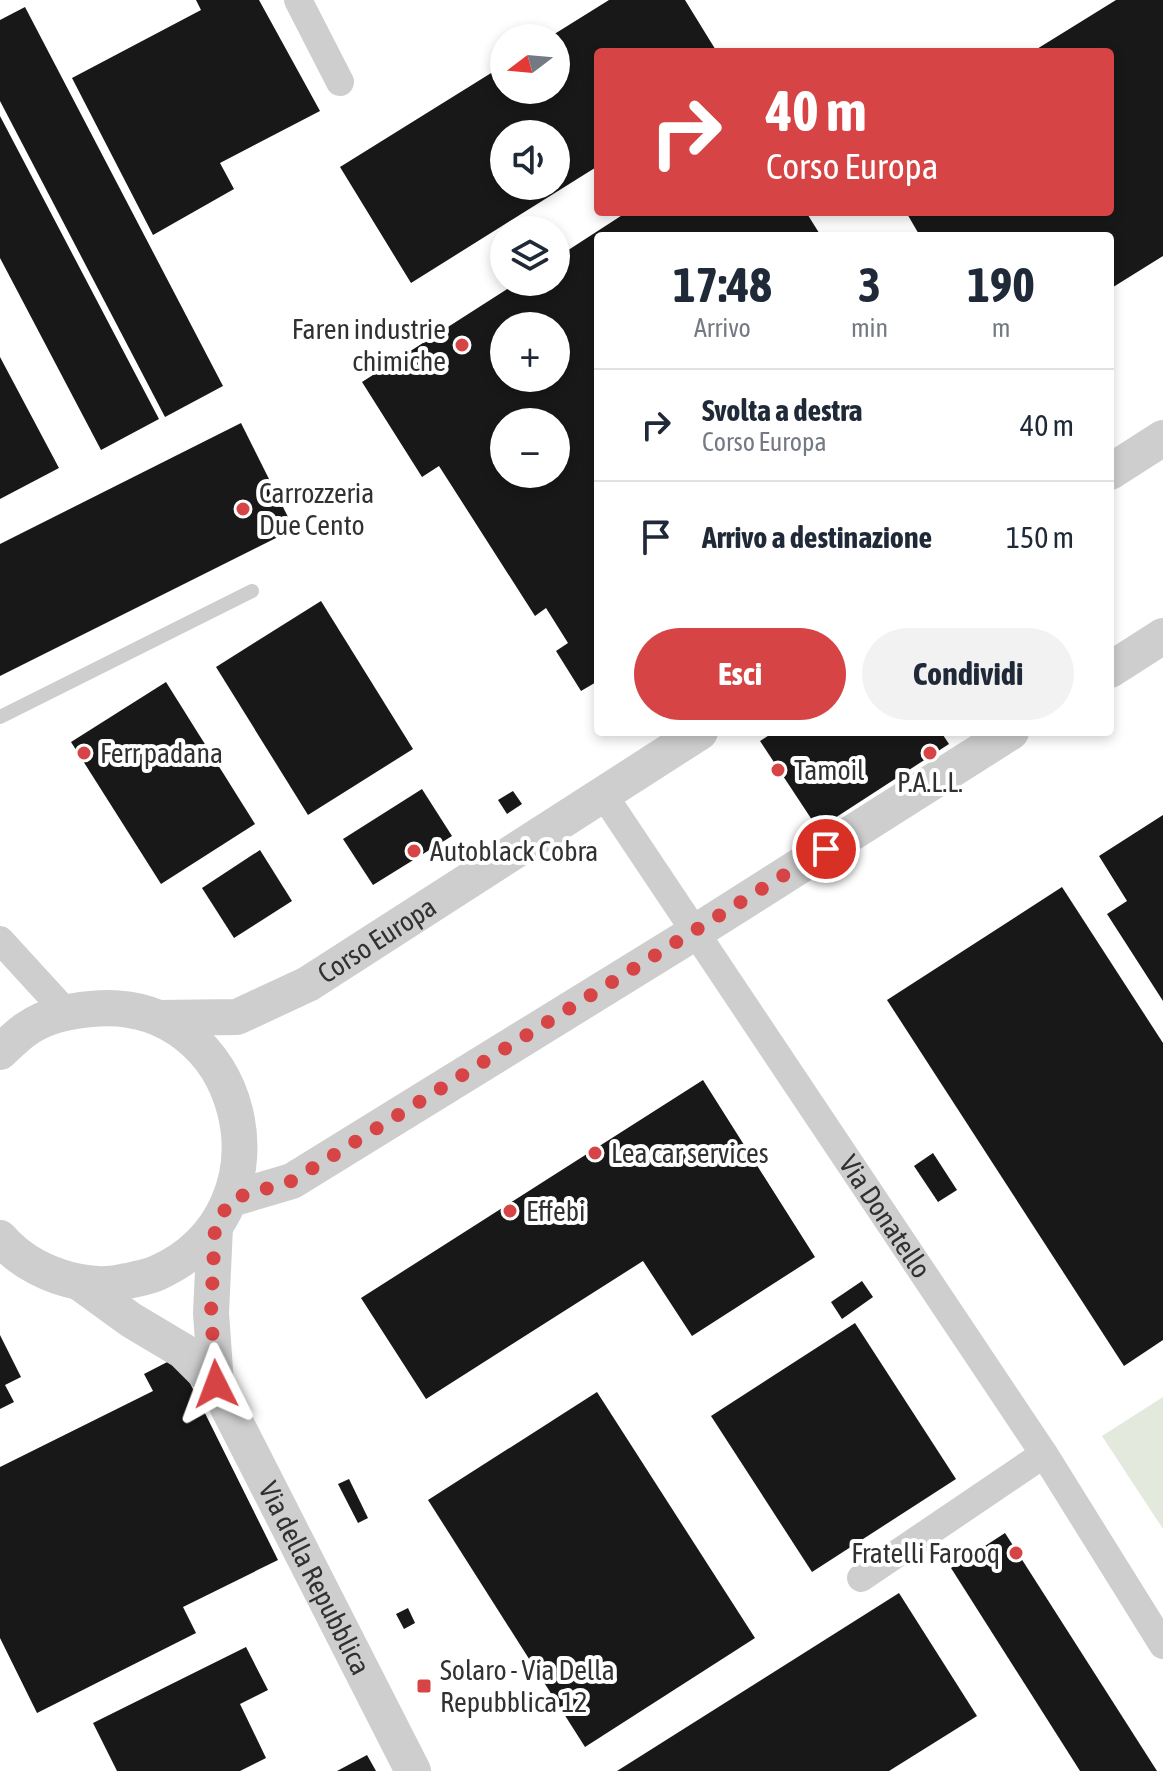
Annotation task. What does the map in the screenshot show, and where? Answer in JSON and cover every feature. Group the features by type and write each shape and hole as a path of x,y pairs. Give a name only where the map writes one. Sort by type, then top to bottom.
{"street":[{"path":"298,0 340,82"},
{"path":"1114,469 1163,438"},
{"path":"1114,667 1163,636"},
{"name":"Corso Europa","path":"159,1018 237,1017 308,984 694,736"},
{"path":"0,1238 44,1272 80,1283 118,1284 155,1274 188,1255 223,1213 292,1181 694,933 1005,736"},
{"name":"Via Donatello","path":"603,794 1044,1454 1163,1645"},
{"path":"0,940 65,1011"},
{"path":"0,1052 28,1028 65,1011 112,1006 159,1018"},
{"name":"Via della Repubblica","path":"159,1018 195,1041 222,1074 237,1114 240,1157 223,1213 211,1313 216,1384"},
{"name":"Via della Repubblica","path":"80,1283 131,1320 183,1351 216,1384 413,1771"},
{"path":"861,1578 1044,1454"}],"lane":[{"path":"0,717 252,591"}],"shaded area":[{"path":"1163,1397 1163,1529 1102,1436"}],"building":[{"path":"196,0 259,0 320,111 220,163 234,189 153,235 72,78 201,10"},
{"path":"609,0 685,0 715,48 594,48 594,169 570,184 570,120 490,120 490,200 544,200 518,216 490,216 490,234 411,283 340,167 490,74 490,104 570,104 570,24"},
{"path":"1116,0 1163,0 1163,256 1114,287 1114,232 918,232 908,216 1114,216 1114,48 1038,48"},
{"path":"25,7 223,386 165,417 0,101 0,20"},
{"path":"0,116 159,419 101,450 0,258"},
{"path":"621,216 808,216 818,232 596,232"},
{"path":"594,233 594,683 581,691 556,651 568,643 546,608 535,616 439,466 422,477 362,382 496,296 570,296 570,249"},
{"path":"0,357 59,468 0,499"},
{"path":"241,423 294,529 0,676 0,544"},
{"path":"321,601 413,749 308,815 216,667"},
{"path":"166,682 255,824 161,884 71,742"},
{"path":"768,736 944,736 949,744 818,829 760,741"},
{"path":"422,789 452,836 373,885 343,839"},
{"path":"513,791 522,804 507,814 498,800"},
{"path":"1163,815 1163,1001 1107,914 1127,901 1099,856"},
{"path":"260,850 292,901 234,938 202,888"},
{"path":"1062,887 1163,1043 1163,1340 1124,1366 887,1000"},
{"path":"703,1080 815,1257 692,1336 643,1261 426,1399 361,1298"},
{"path":"933,1153 957,1190 938,1202 914,1166"},
{"path":"862,1281 873,1297 842,1319 831,1302"},
{"path":"855,1323 956,1479 812,1572 711,1416"},
{"path":"0,1335 21,1377 5,1385 14,1402 0,1409"},
{"path":"177,1357 278,1560 183,1607 196,1633 37,1713 0,1638 0,1467 153,1391 144,1374"},
{"path":"597,1392 755,1638 585,1747 428,1500"},
{"path":"349,1479 368,1518 358,1523 338,1484"},
{"path":"1005,1533 1157,1771 1080,1771 951,1568"},
{"path":"899,1593 977,1716 889,1771 617,1771"},
{"path":"408,1608 415,1623 404,1629 396,1614"},
{"path":"246,1647 268,1690 240,1704 266,1758 240,1771 117,1771 93,1723"},
{"path":"367,1755 376,1771 337,1771"}],"place":[{"name":"Faren industrie chimiche","path":"462,345"},
{"name":"Carrozzeria Due Cento","path":"243,509"},
{"name":"Ferr padana","path":"84,753"},
{"name":"P.A.L.L.","path":"930,753"},
{"name":"Tamoil","path":"778,770"},
{"name":"Autoblack Cobra","path":"414,851"},
{"name":"Lea car services","path":"595,1153"},
{"name":"Effebi","path":"510,1211"},
{"name":"Fratelli Farooq","path":"1016,1553"},
{"name":"Solaro - Via Della Repubblica 12","path":"424,1686"}],"route":[{"path":"216,1384 211,1313 215,1227 231,1199 292,1181 826,849"}]}
